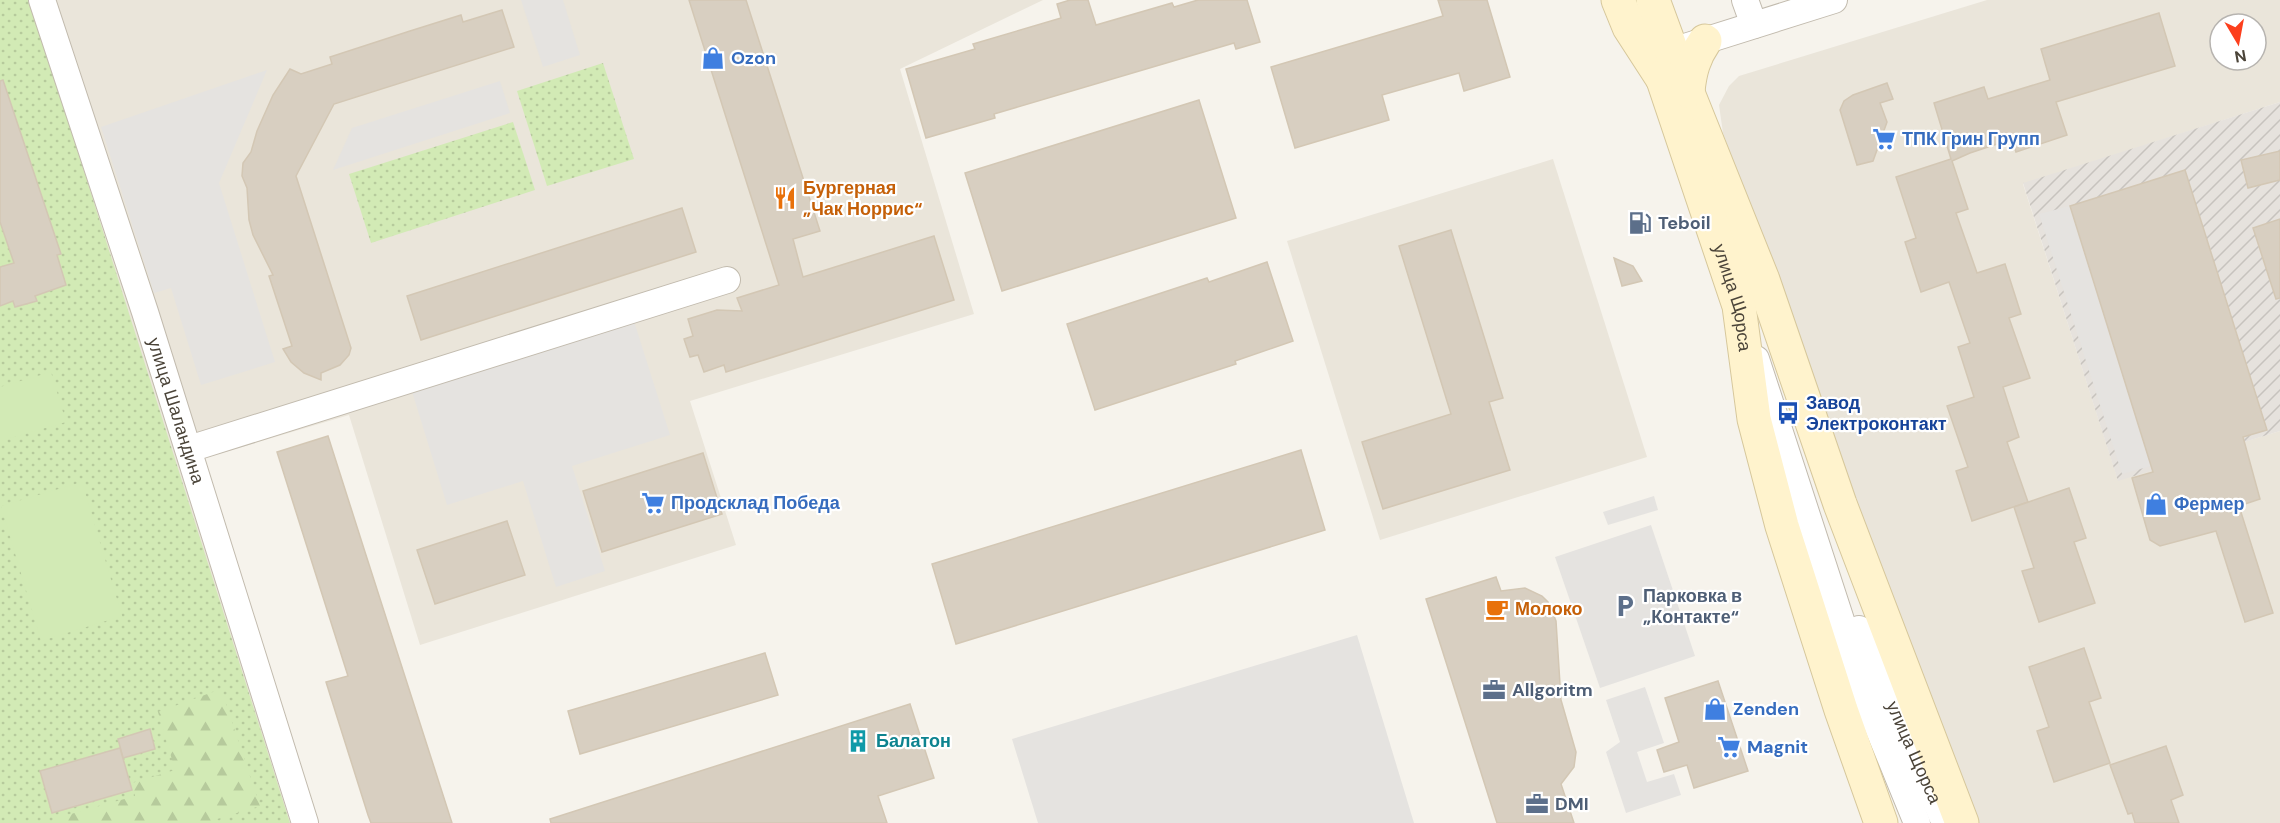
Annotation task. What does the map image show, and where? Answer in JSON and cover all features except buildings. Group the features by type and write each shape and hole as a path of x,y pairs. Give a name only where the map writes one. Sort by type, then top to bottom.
{"main road":[{"name":"улица Щорса","path":"1618,0 1629,27 1668,67"},
{"name":"улица Щорса","path":"1656,9 1668,67 1739,306"},
{"path":"1668,67 1690,70 1696,54 1705,41"},
{"path":"1668,67 1763,280 1840,504 1962,823"},
{"path":"1739,306 1754,419 1782,526 1841,710 1881,823"}],"street":[{"name":"улица Шаландина","path":"42,0 189,449 305,823"},
{"path":"1745,0 1754,25"},
{"path":"1668,67 1705,41 1834,0"},
{"path":"189,449 727,280"},
{"name":"улица Щорса","path":"1739,306 1868,703 1917,823"},
{"name":"улица Щорса","path":"1809,517 1945,823"}],"shaded area":[{"path":"0,0 1043,0 900,69 974,314 690,401 736,545 420,645 349,415 181,465 290,823 0,823"},
{"path":"521,0 563,0 580,55 543,67"},
{"path":"1987,0 2280,0 2280,102 2023,184 2118,480 2280,431 2280,823 1975,823 1935,732 1829,426 1723,133 1719,105 1729,86 1739,76"},
{"path":"267,70 219,183 275,362 201,385 171,288 154,293 101,127"},
{"path":"500,81 510,113 333,170 352,128"},
{"path":"2280,102 2280,431 2118,481 2023,183"},
{"path":"1553,159 1647,457 1380,540 1287,241"},
{"path":"2070,206 2151,466 2122,474 2039,214"},
{"path":"632,315 670,435 572,466 605,571 556,587 523,481 447,505 410,385"},
{"path":"1654,496 1658,510 1608,525 1603,512"},
{"name":"Парковка в „Контакте“","path":"1651,525 1695,656 1600,688 1555,557"},
{"path":"1357,635 1414,823 1038,823 1012,739"},
{"path":"1645,687 1664,743 1637,752 1647,782 1674,774 1681,795 1626,813 1606,752 1620,742 1606,700"}],"green space":[{"path":"0,0 30,0 290,823 0,823"},
{"path":"603,63 634,159 547,186 517,91"},
{"path":"513,122 535,190 371,243 349,174"},
{"path":"51,372 66,422 0,441 0,387"},
{"path":"82,482 122,616 41,641 1,506"},
{"path":"221,689 260,806 204,823 60,823 53,819 135,796 132,783 175,770 158,712"}],"place":[{"name":"Ozon","path":"713,58"},
{"name":"ТПК Грин Групп","path":"1884,139"},
{"name":"Бургерная „Чак Норрис“","path":"785,198"},
{"name":"Teboil","path":"1640,223"},
{"name":"Завод Электроконтакт","path":"1788,413"},
{"name":"Продсклад Победа","path":"653,503"},
{"name":"Фермер","path":"2156,504"},
{"name":"Парковка в „Контакте“","path":"1625,606"},
{"name":"Молоко","path":"1497,609"},
{"name":"Allgoritm","path":"1494,690"},
{"name":"Zenden","path":"1715,709"},
{"name":"Балатон","path":"858,741"},
{"name":"Magnit","path":"1729,747"},
{"name":"DMI","path":"1537,804"}]}
